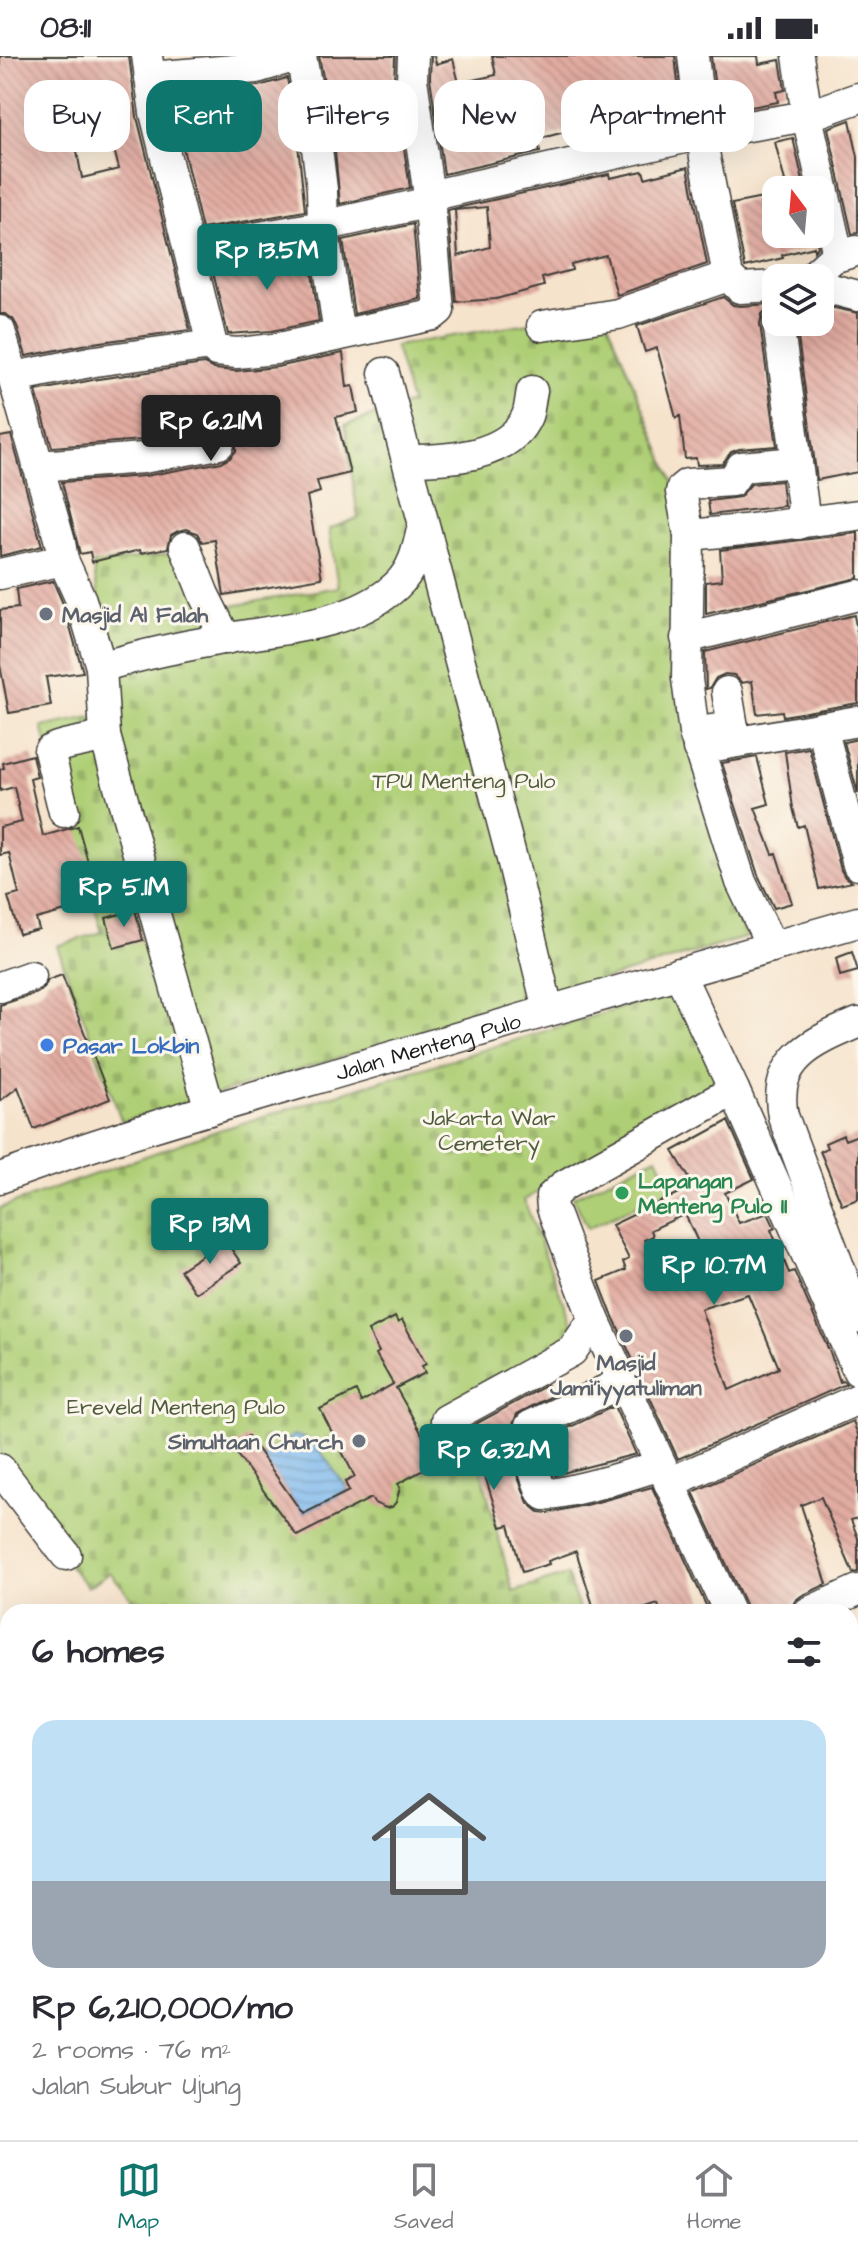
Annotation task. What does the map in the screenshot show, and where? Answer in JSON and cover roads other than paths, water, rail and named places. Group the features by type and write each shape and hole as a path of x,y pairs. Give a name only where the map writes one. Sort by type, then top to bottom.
{"street":[{"path":"339,335 323,226 315,132 299,56 255,62 149,66 155,113 212,345 216,351 237,353 275,349 433,315 439,310 429,199 412,79 413,56"},
{"path":"693,56 696,80"},
{"path":"798,56 831,264"},
{"path":"754,125 807,116 858,98"},
{"path":"190,249 323,226 626,152"},
{"path":"706,152 732,281"},
{"path":"834,269 858,296"},
{"path":"542,326 618,314 732,281 762,289"},
{"path":"0,331 14,377 12,419 38,466 63,560 81,600 101,667 105,736 210,1110"},
{"path":"780,336 803,507 798,524"},
{"path":"14,377 95,361 212,345"},
{"path":"384,373 512,859 548,1010"},
{"path":"408,460 444,460 467,456 503,442 526,417 532,391"},
{"path":"38,466 143,458 219,444"},
{"path":"772,947 741,882 688,690 689,535 681,492 687,484 732,481 741,467 797,462"},
{"path":"689,535 858,515"},
{"path":"101,667 134,657 302,625 364,608 397,585 415,559 424,520"},
{"path":"185,547 226,639"},
{"path":"0,574 63,560"},
{"path":"686,638 858,595"},
{"path":"706,748 711,730 733,727 727,692"},
{"path":"706,748 858,721"},
{"path":"822,727 858,865"},
{"path":"64,812 49,751 105,736"},
{"name":"Jalan Menteng Pulo","path":"1,1177 76,1150 210,1110 858,922"},
{"path":"679,973 858,1371"},
{"path":"0,987 31,976"},
{"path":"858,1023 816,1041 794,1060 783,1077 780,1100 783,1116 858,1318"},
{"path":"725,1604 594,1319 552,1208 551,1197 563,1186 734,1090"},
{"path":"446,1420 572,1351 594,1319"},
{"path":"623,1382 530,1426 526,1434 527,1443 541,1491 545,1495 665,1474 858,1399"},
{"path":"0,1469 66,1555"}],"water":[{"path":"294,1435 313,1441 349,1491 303,1514 262,1457"}],"place":[{"name":"Masjid Al Falah","path":"46,614"},
{"name":"Pasar Lokbin","path":"47,1045"},
{"name":"Lapangan Menteng Pulo II","path":"622,1193"},
{"name":"Masjid Jami'iyyatuliman","path":"626,1336"},
{"name":"Simultaan Church","path":"359,1441"}],"park label":[{"name":"TPU Menteng Pulo","path":"464,780"},
{"name":"Jakarta War Cemetery","path":"489,1130"},
{"name":"Ereveld Menteng Pulo","path":"176,1406"}]}
